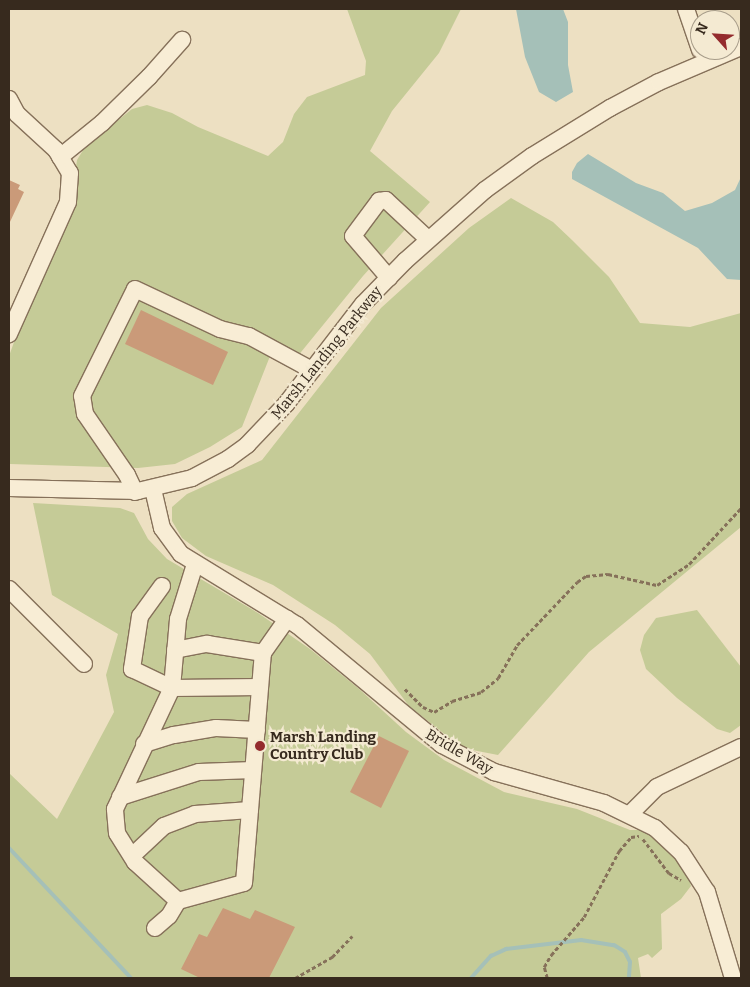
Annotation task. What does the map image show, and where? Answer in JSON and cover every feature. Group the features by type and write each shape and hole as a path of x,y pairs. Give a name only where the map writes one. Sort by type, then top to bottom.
{"street":[{"path":"60,157 102,123 149,77 182,40"},
{"name":"Marsh Landing Parkway","path":"9,488 135,492 153,489 204,472 241,450 286,404 337,335 389,278 428,239 484,190 561,136 692,60"},
{"path":"9,99 17,114 60,157 70,173 68,202 9,334"},
{"path":"389,278 353,236 380,202 386,200 428,239"},
{"path":"135,492 127,475 85,414 82,396 135,289 220,329 249,336 312,370"},
{"name":"Bridle Way","path":"153,489 166,534 181,554 324,644 418,727 468,760 521,782 586,797 630,814 656,828 673,844 701,882 716,913 733,978"},
{"path":"178,901 132,856 117,832 115,809 172,688 178,619 195,564"},
{"path":"162,586 140,616 132,669 172,688 260,687"},
{"path":"9,589 84,664"},
{"path":"155,928 169,916 178,901 244,883 263,653 287,619"},
{"path":"175,650 207,644 263,653"},
{"path":"144,744 174,735 216,728 257,730"},
{"path":"630,814 657,787 741,747"},
{"path":"120,797 199,772 253,770"},
{"path":"132,856 164,826 194,814 250,810"}],"path":[{"path":"405,689 423,708 434,712 452,701 480,692 498,678 517,645 577,582 586,576 608,574 657,584 689,564 741,508"},
{"path":"547,978 544,967 551,955 595,900 613,862 631,837 640,836 649,844 669,873 683,881 701,882"},
{"path":"295,978 332,957 352,936"}],"green space":[{"path":"347,9 461,9 439,53 392,111 370,151 430,202 363,276 297,357 274,346 242,427 210,447 175,464 138,468 10,464 9,356 75,174 77,160 85,147 132,109 147,105 172,113 198,127 268,156 283,142 294,114 307,97 365,75 366,61"},
{"path":"511,198 553,222 572,240 609,277 640,323 690,327 741,313 741,527 589,652 498,755 462,748 409,706 370,654 335,625 273,585 206,556 182,538 172,521 172,507 187,494 262,460 381,308 469,228"},
{"name":"Marsh Landing Country Club","path":"33,503 120,508 134,513 148,539 167,559 258,613 310,649 358,688 406,732 444,760 504,792 577,809 630,830 645,830 673,851 686,869 691,886 681,899 661,914 662,949 652,958 648,954 638,958 641,978 9,978 9,773 57,819 114,712 106,675 118,634 52,595"},
{"path":"697,610 741,667 741,725 730,733 717,729 677,698 646,669 640,650 644,635 656,618"}],"water":[{"path":"516,9 563,9 568,22 568,65 573,92 556,102 539,92 525,57"},
{"path":"588,154 636,183 663,193 685,211 712,203 735,190 741,177 741,280 727,279 698,248 572,179 572,172 577,163"}],"building":[{"path":"9,180 20,185 18,189 24,192 9,224"},
{"path":"141,310 228,352 213,385 125,344"},
{"path":"379,736 409,751 381,808 350,792"},
{"path":"223,908 250,919 255,910 295,927 269,978 200,978 181,969 199,934 207,937"}],"waterway":[{"path":"9,848 131,978"},
{"path":"471,978 491,956 506,949 581,940 614,945 625,952 630,962 629,978"}],"place":[{"name":"Marsh Landing Country Club","path":"260,746"}]}
